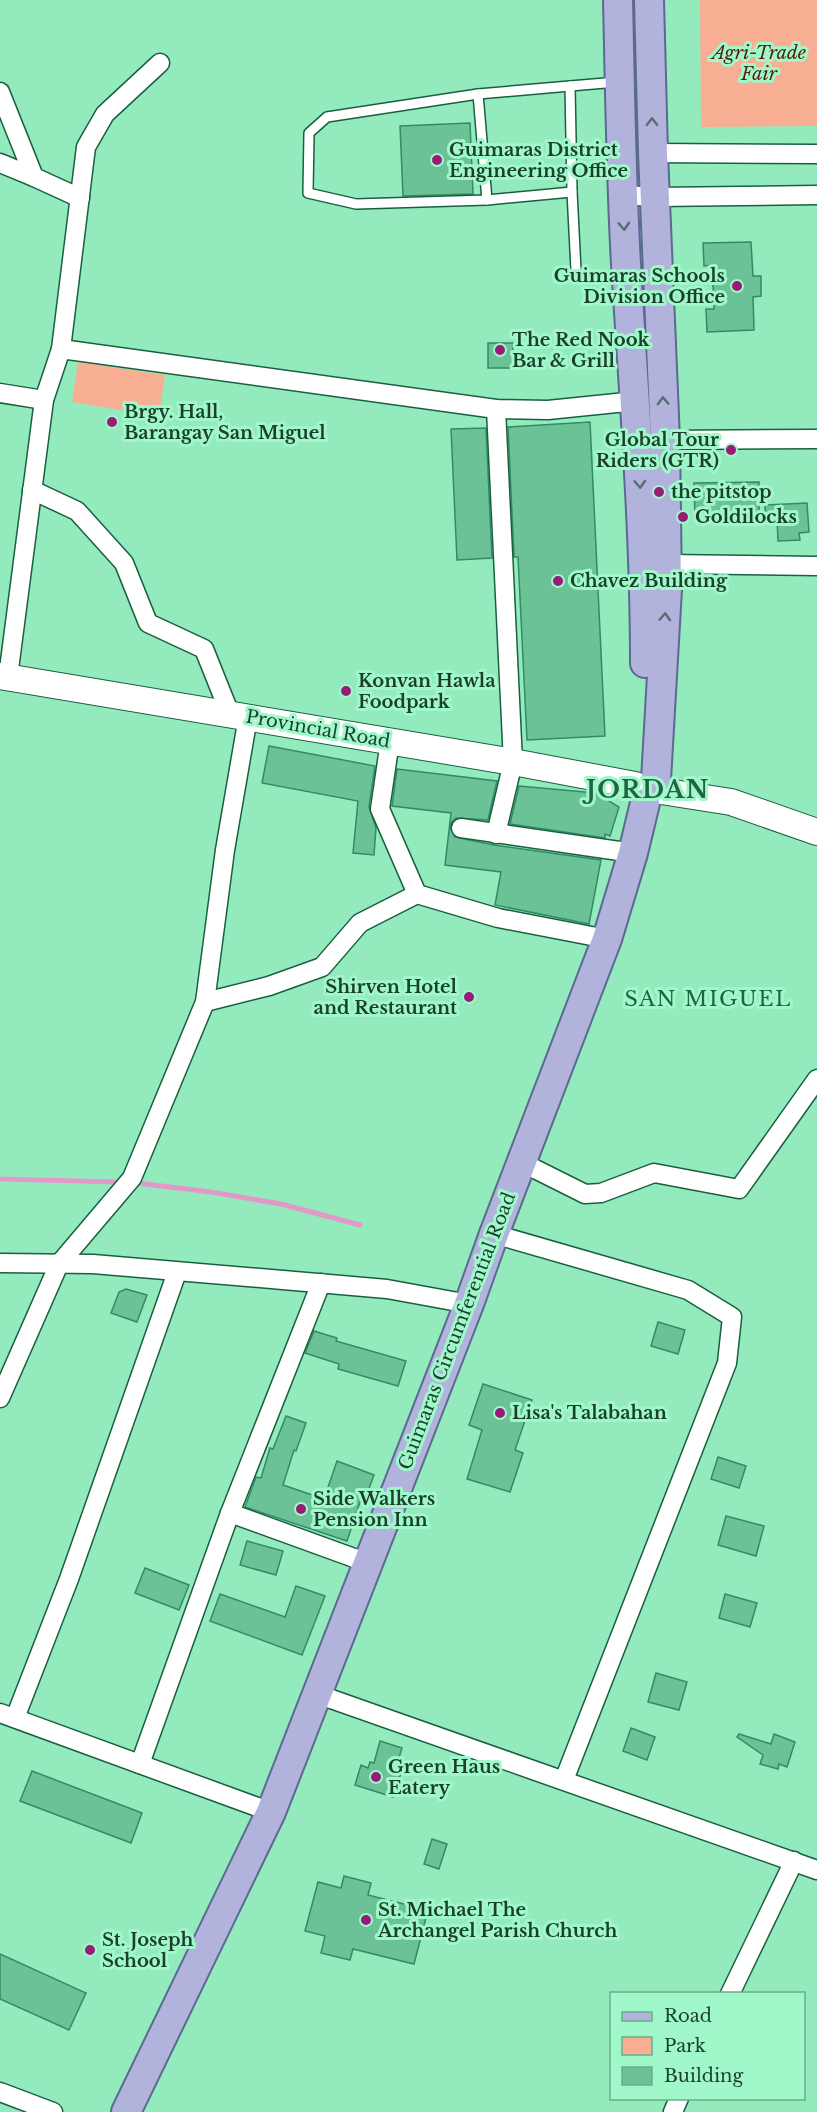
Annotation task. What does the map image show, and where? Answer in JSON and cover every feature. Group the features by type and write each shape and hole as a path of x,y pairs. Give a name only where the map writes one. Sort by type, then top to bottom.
{"main road":[{"name":"Guimaras Circumferential Road","path":"126,2112 271,1812 469,1304 607,939 633,854 649,787 667,590 665,440 653,153 618,0"},
{"name":"Guimaras Circumferential Road","path":"649,0 635,81 623,195 644,564 649,787"},
{"path":"626,265 657,264"}],"street":[{"path":"4,676 44,400 61,349 86,147 105,114 160,63"},
{"path":"0,92 34,177"},
{"path":"653,153 817,153"},
{"path":"0,163 80,198"},
{"path":"623,195 655,197 817,195"},
{"path":"61,349 496,409 548,410 636,401"},
{"path":"0,393 44,400"},
{"path":"496,409 513,762 496,834"},
{"path":"665,440 817,439"},
{"path":"0,1398 58,1264 132,1178 206,1002 239,715 204,649 148,622 124,563 77,511 32,490"},
{"path":"666,564 817,566"},
{"name":"Provincial Road","path":"4,676 513,762 731,802 817,832"},
{"path":"390,741 380,809 417,894"},
{"path":"461,828 633,854"},
{"path":"206,1002 269,986 322,967 360,923 417,894 498,918 607,939"},
{"path":"521,1162 585,1194 601,1193 654,1173 739,1189 817,1079"},
{"path":"494,1234 688,1290 732,1317 727,1363 564,1780"},
{"path":"0,1263 93,1264 321,1283 387,1289 469,1304"},
{"path":"177,1272 69,1579 7,1716 271,1812"},
{"path":"140,1764 230,1513 321,1283"},
{"path":"230,1513 368,1563"},
{"path":"317,1694 817,1870"},
{"path":"731,1992 794,1861"},
{"path":"0,2092 53,2112"}],"lane":[{"path":"572,192 487,200 356,204 308,193 309,133 327,117 478,94 635,81"},
{"path":"570,86 576,270"},
{"path":"478,94 487,200"}],"green space":[{"name":"Agri-Trade Fair","path":"700,0 817,0 817,126 701,127"},
{"path":"78,362 165,375 159,416 72,402"}],"building":[{"name":"Guimaras District Engineering Office","path":"470,123 473,194 403,196 400,126"},
{"name":"Guimaras Schools Division Office","path":"751,242 753,276 761,276 761,296 753,297 754,330 707,332 706,309 714,309 712,265 704,266 703,243"},
{"name":"The Red Nook Bar & Grill","path":"488,343 513,343 513,368 488,368"},
{"name":"Chavez Building","path":"590,422 605,736 527,740 518,557 514,557 508,427"},
{"path":"486,428 492,558 457,560 451,429"},
{"path":"759,482 759,517 695,517 694,483"},
{"path":"807,503 809,532 799,533 800,540 778,541 777,521 766,521 765,505"},
{"path":"269,746 375,766 369,807 376,828 374,855 353,853 358,801 262,783"},
{"path":"397,769 497,781 488,820 456,818 450,827 455,837 494,845 601,860 589,924 495,905 501,872 445,865 451,813 392,806"},
{"path":"519,786 596,793 619,807 610,836 605,834 605,838 510,824"},
{"path":"126,1289 147,1295 137,1322 111,1313 119,1292"},
{"path":"658,1322 685,1330 678,1354 651,1346"},
{"path":"314,1331 337,1338 336,1341 406,1361 398,1386 338,1369 339,1364 305,1353"},
{"path":"483,1384 532,1400 515,1450 523,1453 510,1492 467,1479 482,1430 469,1425"},
{"path":"286,1416 306,1423 296,1451 294,1450 283,1485 324,1499 337,1461 374,1475 368,1491 364,1490 347,1541 245,1507 256,1477 261,1478 270,1448 273,1449"},
{"path":"718,1457 746,1466 739,1488 711,1479"},
{"path":"726,1516 764,1526 756,1556 718,1545"},
{"path":"247,1541 283,1551 276,1575 240,1565"},
{"path":"145,1568 189,1585 179,1610 135,1593"},
{"path":"296,1586 325,1596 302,1655 210,1621 220,1594 285,1617"},
{"path":"725,1594 757,1603 750,1627 719,1618"},
{"path":"656,1673 687,1682 679,1710 648,1702"},
{"path":"631,1728 655,1737 647,1760 623,1751"},
{"path":"739,1734 771,1744 774,1734 795,1742 787,1767 779,1764 778,1769 760,1764 763,1755 737,1737"},
{"path":"380,1741 402,1748 395,1771 401,1773 393,1797 355,1785 361,1765 368,1768 370,1762 374,1763"},
{"path":"32,1771 142,1813 131,1843 20,1801"},
{"path":"432,1839 447,1844 439,1869 424,1864"},
{"name":"St. Michael The Archangel Parish Church","path":"344,1876 371,1883 368,1895 428,1910 414,1964 353,1949 350,1960 321,1953 325,1936 305,1931 318,1882 341,1888"},
{"path":"0,1954 86,1993 69,2030 0,1999"}],"waterway":[{"path":"0,1179 118,1182"},
{"path":"137,1183 281,1204 360,1225"}],"place":[{"name":"Guimaras District Engineering Office","path":"437,160"},
{"name":"Guimaras Schools Division Office","path":"737,286"},
{"name":"The Red Nook Bar & Grill","path":"500,350"},
{"name":"Brgy. Hall, Barangay San Miguel","path":"112,422"},
{"name":"Global Tour Riders (GTR)","path":"731,450"},
{"name":"the pitstop","path":"659,492"},
{"name":"Goldilocks","path":"683,517"},
{"name":"Chavez Building","path":"558,581"},
{"name":"Konvan Hawla Foodpark","path":"346,691"},
{"name":"Shirven Hotel and Restaurant","path":"469,997"},
{"name":"Lisa's Talabahan","path":"500,1413"},
{"name":"Side Walkers Pension Inn","path":"301,1509"},
{"name":"Green Haus Eatery","path":"376,1777"},
{"name":"St. Michael The Archangel Parish Church","path":"366,1920"},
{"name":"St. Joseph School","path":"90,1950"}],"district":[{"name":"JORDAN","path":"648,790"},
{"name":"SAN MIGUEL","path":"708,999"}]}
